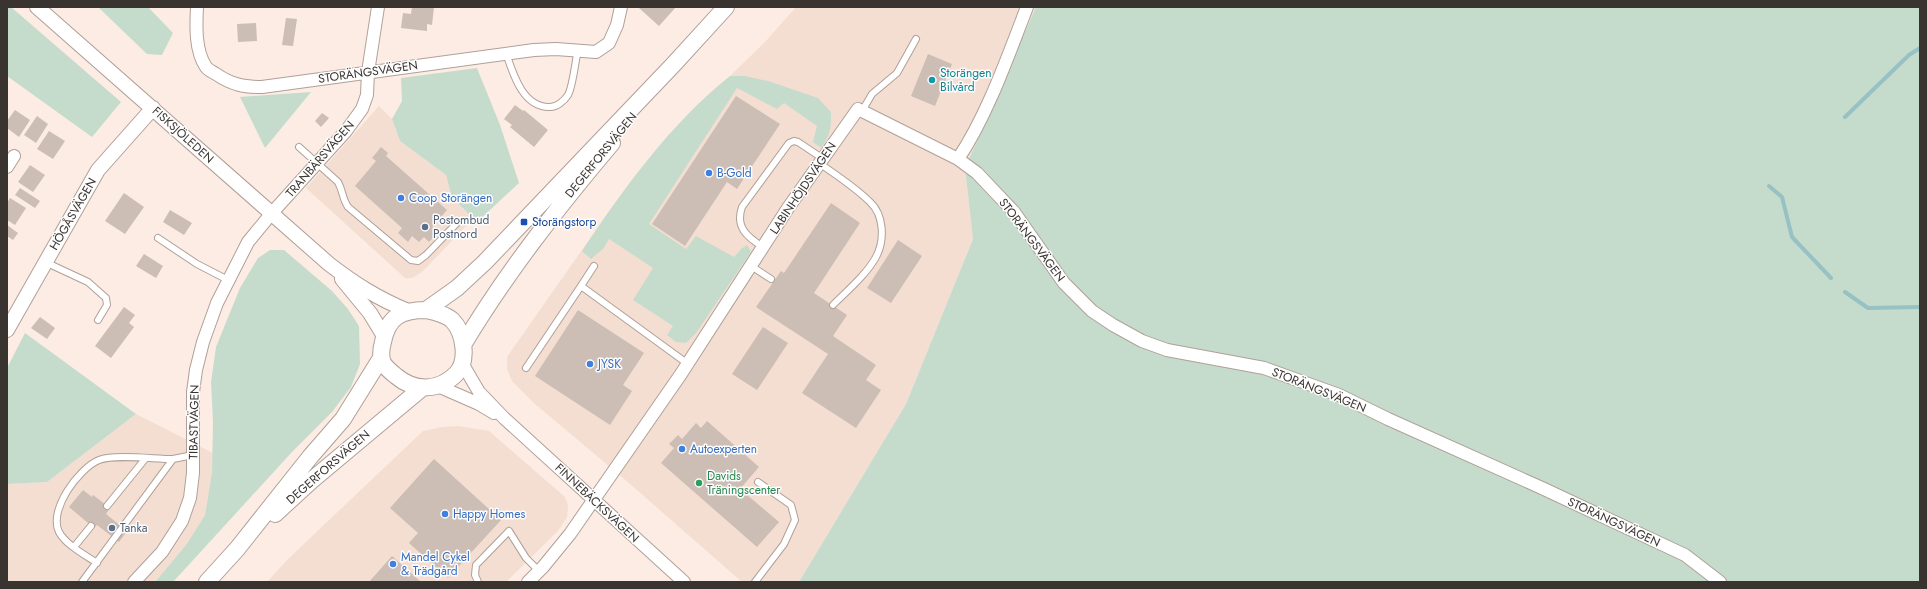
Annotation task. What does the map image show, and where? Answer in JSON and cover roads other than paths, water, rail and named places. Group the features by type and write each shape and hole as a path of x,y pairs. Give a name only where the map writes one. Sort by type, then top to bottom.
{"main road":[{"name":"DEGERFORSVÄGEN","path":"426,310 456,288 485,262 726,7"},
{"name":"DEGERFORSVÄGEN","path":"463,345 501,284 537,235 673,64"},
{"path":"426,310 441,314 451,319 458,328 463,345 462,363 459,371 452,378 438,386 422,388 402,381 388,370 381,358 381,350 387,327 391,321 408,311 426,310"},
{"name":"DEGERFORSVÄGEN","path":"207,582 237,549 343,419 381,358"},
{"name":"DEGERFORSVÄGEN","path":"237,549 312,480 422,388"}],"street":[{"name":"FISKSJÖLEDEN","path":"37,7 329,264 350,280 380,299 408,311"},
{"name":"STORÄNGSVÄGEN","path":"196,7 195,27 200,49 207,67 226,81 242,87 262,87 506,53 556,49 596,52 609,43 617,25 621,7"},
{"name":"TRANBÄRSVÄGEN","path":"271,214 346,131 362,109 367,95 368,72 378,7"},
{"path":"862,111 958,159 970,142 1004,66 1027,7"},
{"name":"HÖGÅSVÄGEN","path":"7,330 98,170 152,108"},
{"name":"LABINHÖJDSVÄGEN","path":"528,582 570,534 688,364 821,160 858,109 862,111"},
{"path":"7,167 14,156"},
{"name":"STORÄNGSVÄGEN","path":"958,159 977,173 1005,202 1047,262 1077,297 1092,311 1113,325 1142,341 1167,350 1264,368 1339,395 1678,552 1720,582"},
{"name":"TIBASTVÄGEN","path":"134,582 162,552 182,522 190,498 193,473 193,392 196,370 203,342 228,280 248,242 271,214"},
{"name":"FISKSJÖLEDEN","path":"329,264 370,313 384,336"},
{"name":"FINNEBÄCKSVÄGEN","path":"462,363 479,392 510,423 684,582"},
{"name":"FINNEBÄCKSVÄGEN","path":"438,386 479,404 510,423"}],"lane":[{"path":"862,111 872,94 897,73 916,39"},
{"path":"506,53 512,73 526,96 538,104 553,107 563,102 568,95 578,50"},
{"path":"763,247 749,239 741,227 740,214 742,207 789,143 794,141 798,142 871,203 881,220 880,244 876,256 854,284 833,305"},
{"path":"299,147 338,182 341,187 342,199 348,207 411,260 418,261 426,255 456,224"},
{"path":"158,238 197,264 228,280"},
{"path":"45,262 88,282 106,298 107,305 98,320"},
{"path":"526,368 594,266"},
{"path":"751,266 771,279"},
{"path":"581,286 688,364"},
{"path":"96,563 63,538 59,532 57,518 60,504 87,466 100,460 110,458 173,459 193,455"},
{"path":"107,506 146,459"},
{"path":"92,582 84,580 173,459"},
{"path":"755,582 784,544 795,520 791,505 758,482"},
{"path":"74,547 91,526"},
{"path":"478,582 475,575 476,565 509,531 526,558 539,571"}],"waterway":[{"path":"1845,117 1909,55 1920,48"},
{"path":"1769,186 1782,197 1792,237 1831,278"},
{"path":"1845,292 1868,308 1920,307"}],"place":[{"name":"Storängen Bilvård","path":"932,80"},
{"name":"B-Gold","path":"709,173"},
{"name":"Coop Storängen","path":"401,198"},
{"name":"Storängstorp","path":"524,222"},
{"name":"Postombud Postnord","path":"425,227"},
{"name":"JYSK","path":"590,364"},
{"name":"Autoexperten","path":"682,449"},
{"name":"Davids Träningscenter","path":"699,483"},
{"name":"Happy Homes","path":"445,514"},
{"name":"Tanka","path":"112,528"},
{"name":"Mandel Cykel & Trädgård","path":"393,564"}]}
